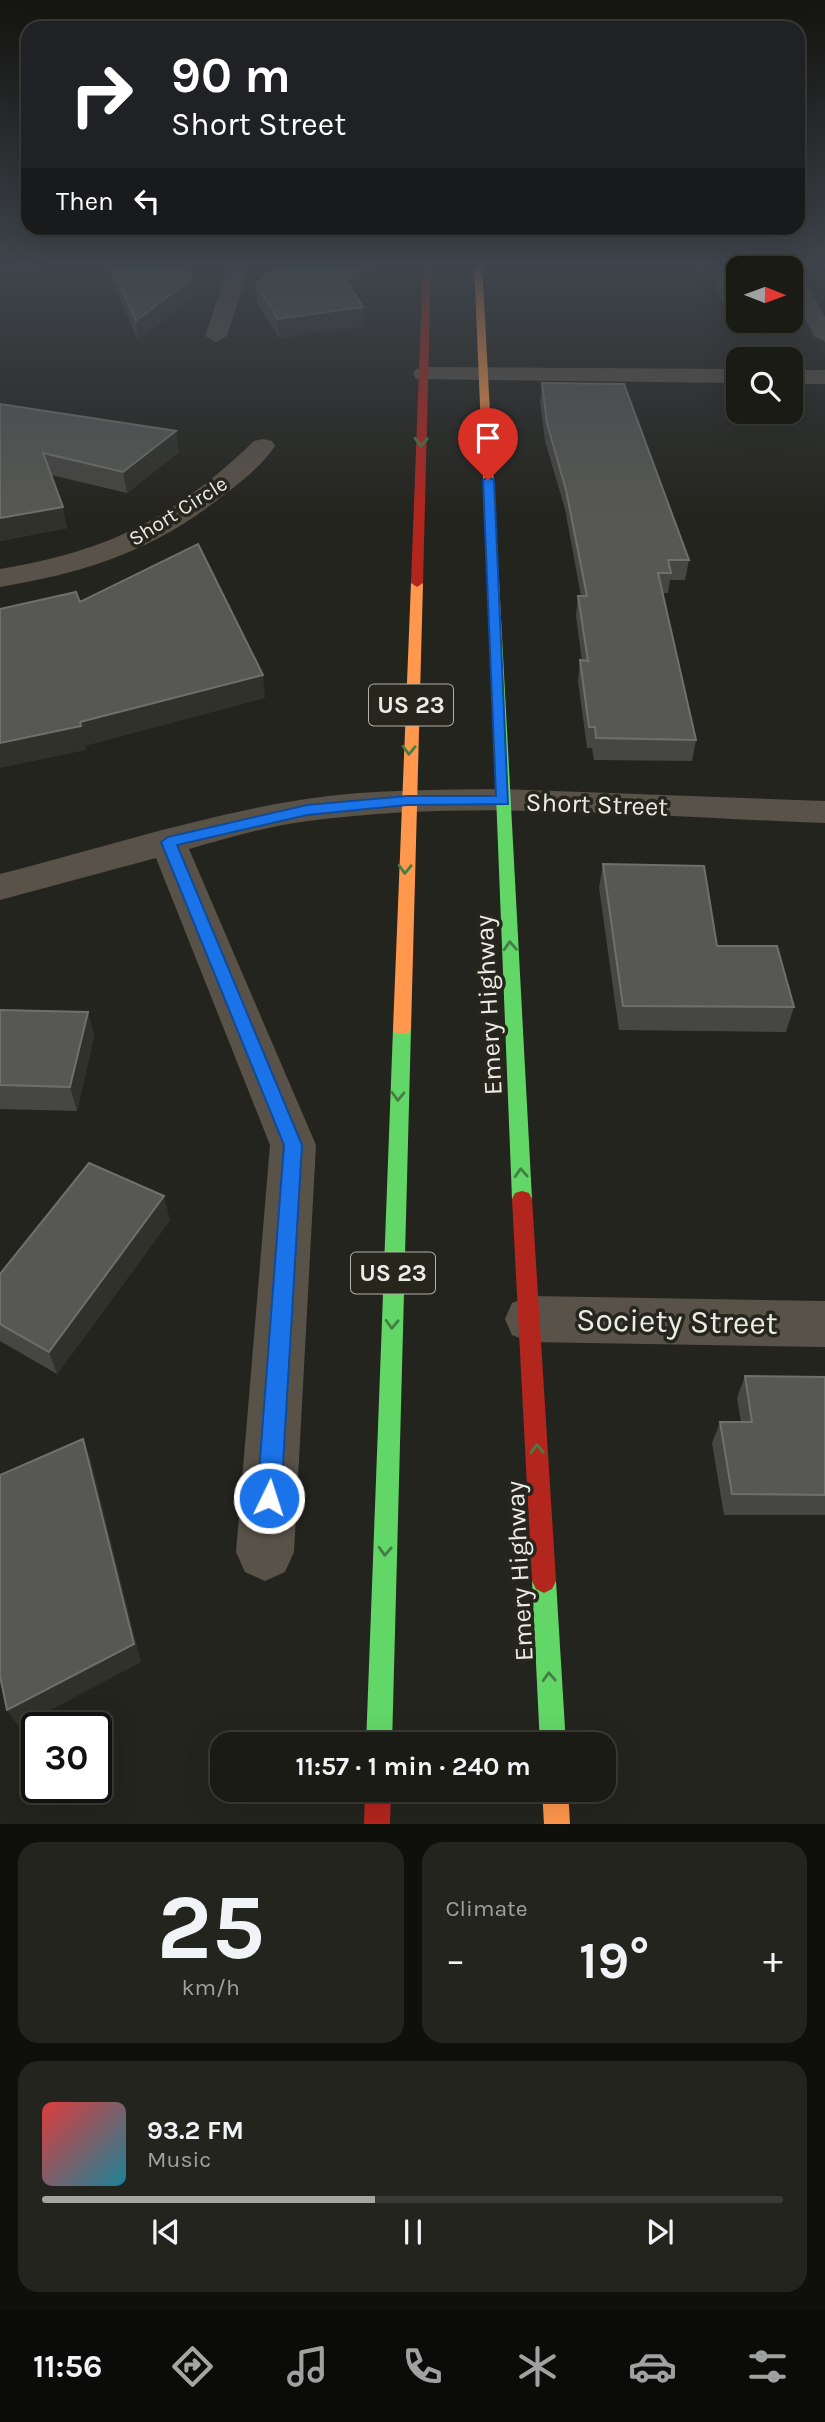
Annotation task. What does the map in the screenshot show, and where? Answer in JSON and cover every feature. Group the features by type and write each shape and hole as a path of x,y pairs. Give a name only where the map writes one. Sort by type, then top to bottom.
{"highway":[{"name":"US 23","path":"379,1732 407,800 425,348"},
{"name":"Emery Highway","path":"483,348 503,800 552,1732"},
{"path":"377,1824 378,1802"},
{"path":"556,1802 557,1824"}],"street":[{"path":"424,374 726,376"},
{"path":"803,377 825,377"},
{"name":"Short Circle","path":"0,578 71,565 144,536 227,483 263,446"},
{"name":"Short Street","path":"0,887 168,842 307,810 407,800 503,800 825,812"},
{"path":"168,842 293,1145 265,1552"},
{"name":"Society Street","path":"530,1319 825,1324"}],"building":[{"path":"542,383 624,384 689,560 668,560 671,573 658,573 696,740 596,738 595,727 589,727 580,660 588,661 578,596 587,596 566,490 547,423"},
{"path":"0,404 176,431 123,472 43,453 63,507 0,518"},
{"path":"198,544 263,675 80,722 81,726 0,743 0,609 76,592 80,602"},
{"path":"603,864 704,866 717,946 777,946 794,1007 623,1006"},
{"path":"0,1010 88,1012 70,1087 0,1085"},
{"path":"89,1163 164,1196 49,1352 0,1324 0,1274"},
{"path":"745,1376 825,1377 825,1495 732,1494 720,1422 752,1422"},
{"path":"83,1439 134,1644 7,1710 0,1676 0,1475"}],"traffic: fast":[{"path":"495,618 522,1199"},
{"path":"379,1732 402,1029"},
{"path":"544,1581 552,1732"}],"traffic: slow":[{"path":"482,348 495,618"},
{"path":"402,1029 417,583"},
{"path":"556,1802 557,1824"}],"traffic: jam":[{"path":"417,583 424,348"},
{"path":"522,1199 544,1581"},
{"path":"377,1824 378,1802"}],"route":[{"path":"269,1498 293,1145 168,842 241,823 307,810 407,800 503,800 488,480"}]}
